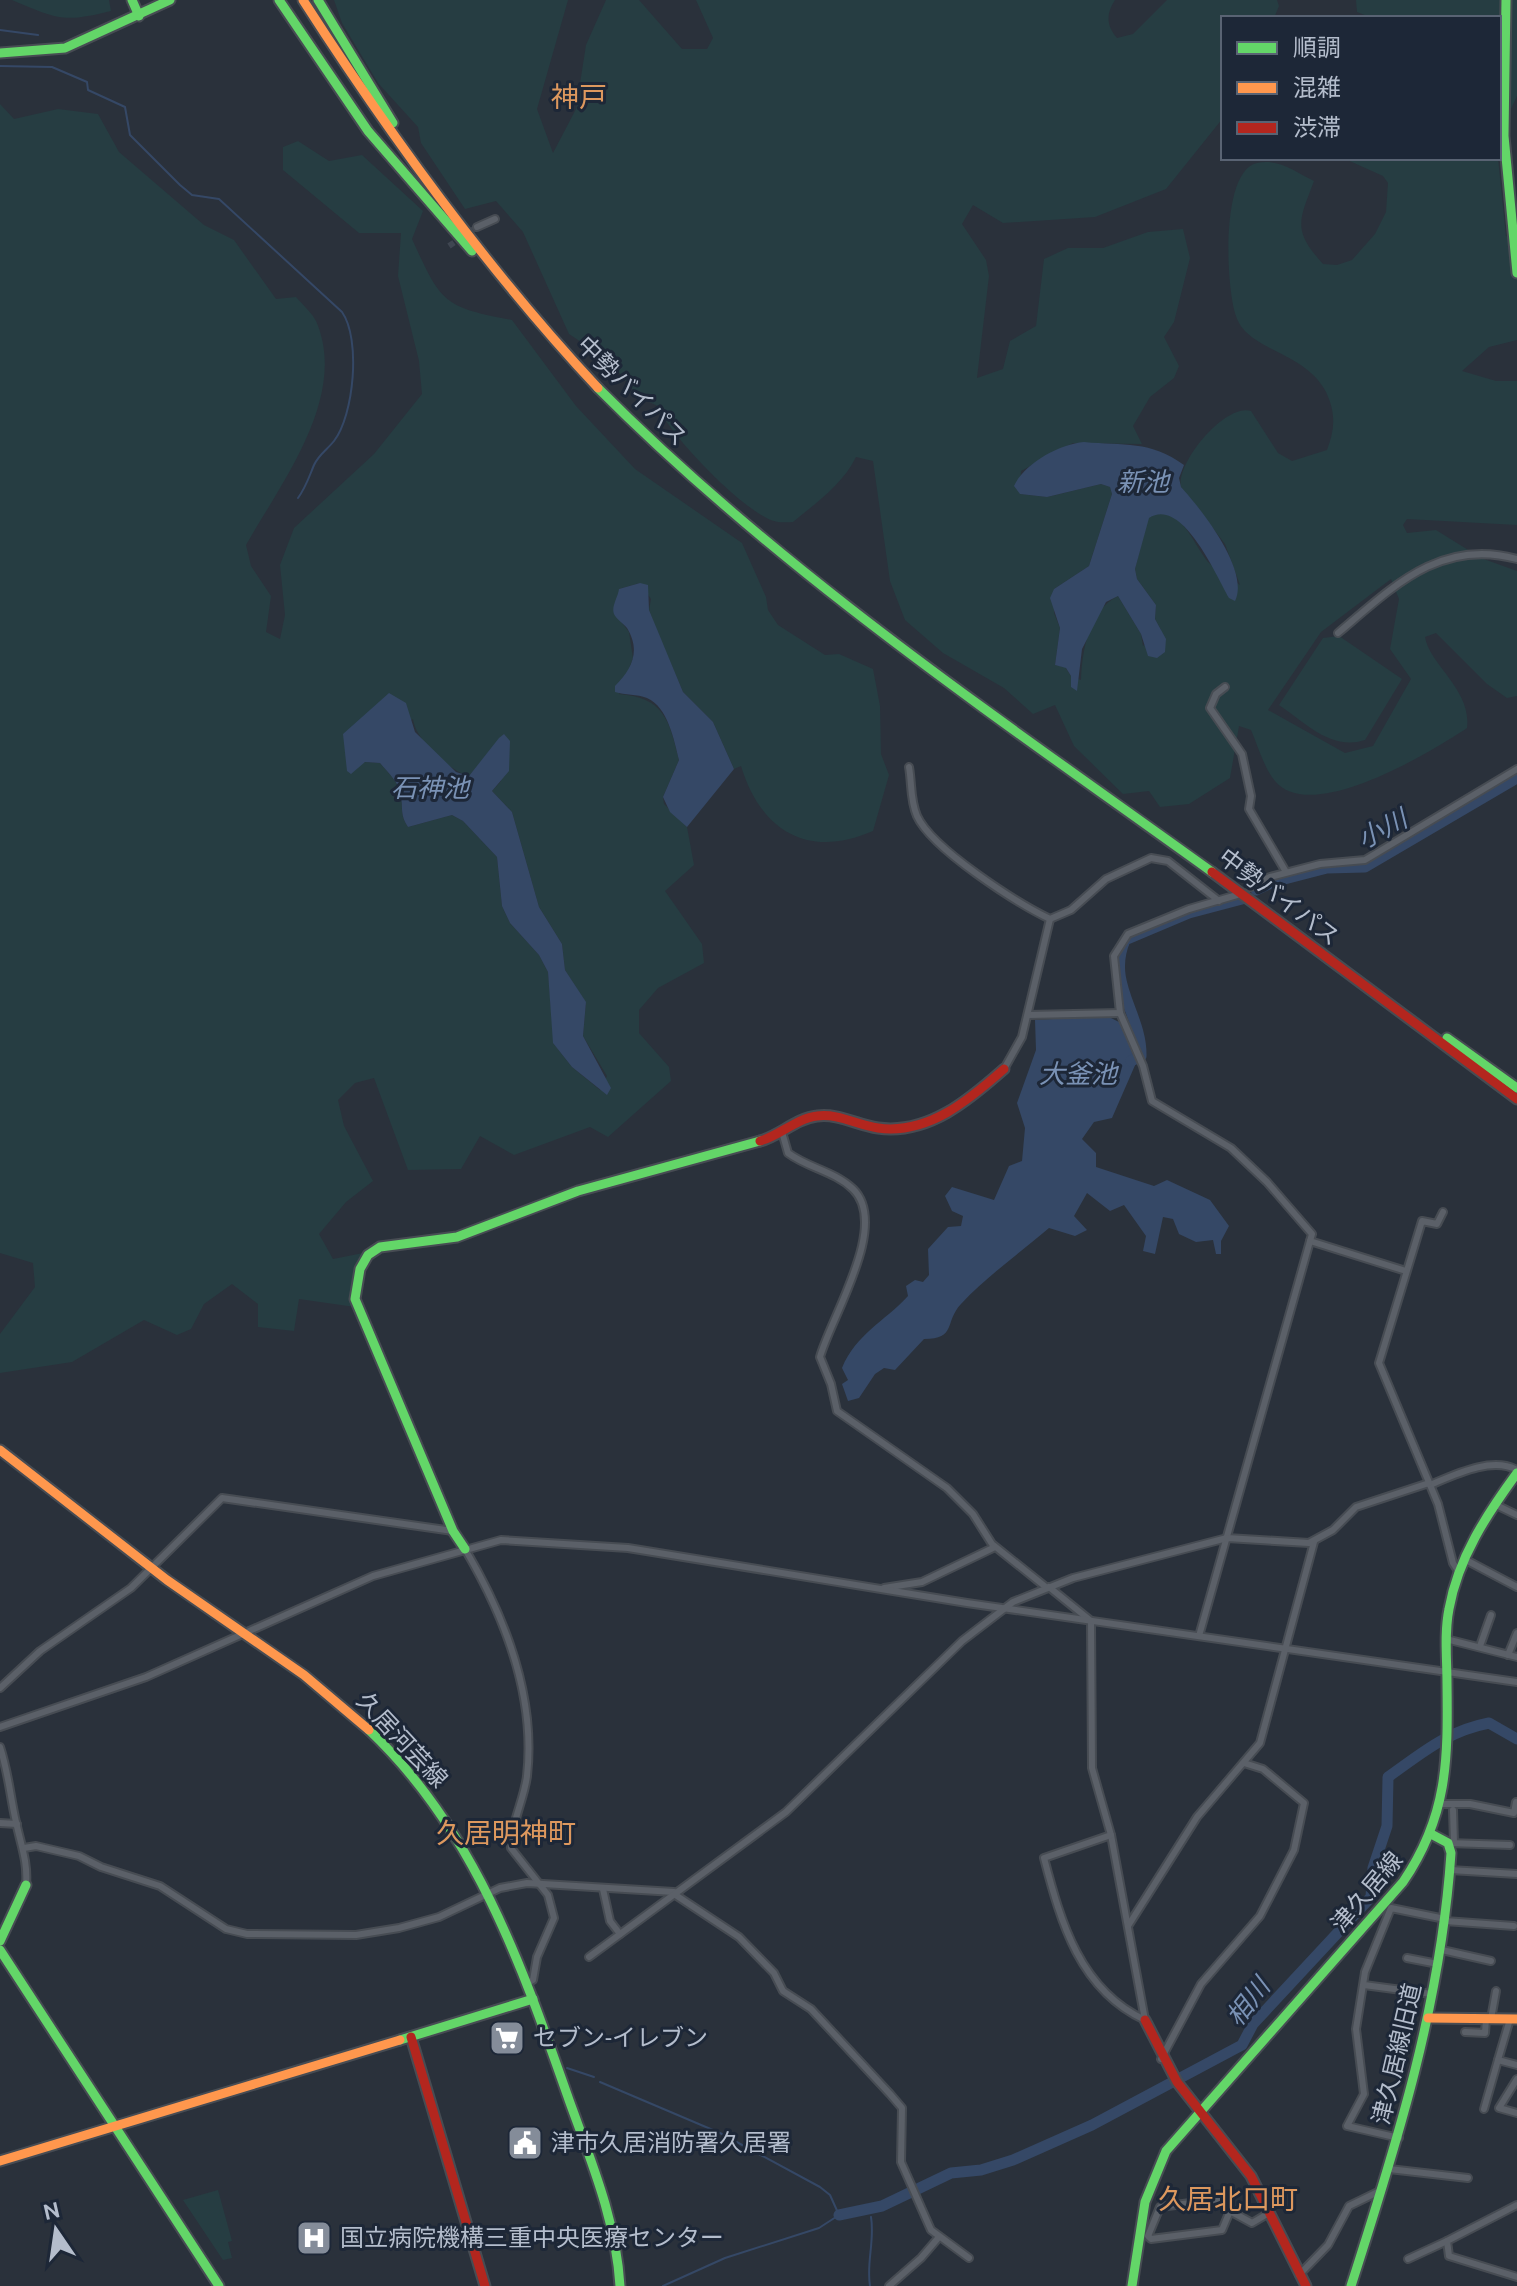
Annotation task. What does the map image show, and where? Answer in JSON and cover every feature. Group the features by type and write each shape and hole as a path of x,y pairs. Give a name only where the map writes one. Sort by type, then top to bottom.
{"main road":[{"path":"132,0 139,16"},
{"path":"0,53 65,48 170,0"},
{"path":"279,0 333,84 400,173 518,299"},
{"name":"中勢バイパス","path":"303,0 387,127 518,299 613,403 701,487 867,620 1285,924 1387,1005 1517,1099"},
{"path":"318,0 453,216"},
{"path":"1506,0 1501,120 1506,194 1517,273"},
{"name":"中勢バイパス","path":"1016,729 1517,1088"},
{"path":"465,1549 453,1531 355,1299 356,1282 369,1252 380,1247 457,1237 578,1191 718,1154 782,1132 817,1115 879,1128 922,1124 961,1106 1004,1069"},
{"name":"久居河芸線","path":"0,1450 152,1569 322,1688 374,1733 445,1820 488,1895 533,1999 613,2230 620,2286"},
{"name":"津久居線","path":"1132,2286 1148,2190 1166,2151 1200,2108 1388,1905 1417,1865 1433,1835 1443,1804 1447,1740 1446,1639 1450,1604 1464,1559 1494,1504 1517,1471"},
{"path":"1433,1835 1451,1843"},
{"name":"津久居線旧道","path":"1351,2286 1413,2096 1445,1920 1451,1843"},
{"path":"0,1941 26,1885"},
{"path":"0,1950 219,2286"},
{"path":"0,2161 533,1999"},
{"path":"1428,2018 1514,2019"},
{"path":"1145,2020 1169,2076 1200,2108 1253,2179 1306,2286"},
{"path":"411,2037 485,2286"}],"street":[{"path":"477,227 495,219"},
{"path":"1338,633 1378,599 1451,556 1478,551 1517,559"},
{"path":"1225,687 1216,694 1210,708 1242,754 1251,796 1249,809 1286,872"},
{"path":"909,767 910,793 925,830 1014,902 1050,919 1071,910 1106,879 1151,858 1168,861 1219,901"},
{"path":"1250,887 1286,872 1320,864 1365,860 1517,769"},
{"path":"1199,1636 1312,1234 1267,1182 1231,1148 1154,1103 1120,1013 1114,958 1123,937 1189,909 1237,895"},
{"path":"1004,1069 1019,1047 1050,919"},
{"path":"1028,1015 1120,1013"},
{"path":"782,1132 788,1153 848,1185 860,1198 864,1210 866,1224 862,1240 833,1328 820,1353 835,1408 947,1488 973,1514 995,1547 1091,1621"},
{"path":"1443,1212 1437,1224 1422,1221 1379,1363 1429,1484 1453,1563 1460,1574"},
{"path":"1310,1241 1406,1271"},
{"path":"1128,1926 1197,1817 1263,1738 1314,1542 1356,1507 1473,1468 1510,1466 1517,1471"},
{"path":"0,1688 40,1651 152,1569 214,1504 225,1497 453,1531"},
{"path":"1494,1504 1517,1515"},
{"path":"589,1957 786,1812 962,1641 1004,1608 1048,1587 1227,1538 1314,1542"},
{"path":"0,1727 146,1677 373,1576 490,1541 514,1539 628,1548 1004,1608 1517,1682"},
{"path":"880,1589 922,1582 995,1547"},
{"path":"465,1549 485,1586 521,1677 527,1774 511,1848 550,1900 554,1922 537,1957 533,1980 526,1984"},
{"path":"1464,1559 1517,1587"},
{"path":"1480,1646 1491,1615"},
{"path":"1091,1621 1092,1768 1111,1835 1145,2020"},
{"path":"1508,1655 1517,1633"},
{"path":"1446,1639 1517,1657"},
{"path":"0,1747 11,1779 17,1824 28,1867 26,1885"},
{"path":"1160,2061 1201,1984 1260,1916 1294,1850 1304,1803 1263,1769 1244,1763"},
{"path":"1443,1804 1470,1804 1514,1813 1516,1802"},
{"path":"1453,1810 1451,1843 1510,1845"},
{"path":"0,1823 17,1824"},
{"path":"1111,1835 1044,1858 1068,1941 1084,1968 1119,2007 1145,2020"},
{"path":"24,1848 36,1846 79,1856 101,1867 160,1886 226,1929 247,1934 356,1935 399,1928 439,1917 500,1888 537,1883 603,1889 634,1887 674,1893 739,1937 774,1973 783,1991 811,2009 902,2108 901,2162 931,2230 969,2258"},
{"path":"1450,1870 1517,1874"},
{"path":"603,1889 610,1921 620,1934"},
{"path":"1399,2138 1347,2126 1364,2094 1356,2029 1369,1959 1388,1905 1445,1920 1514,1926"},
{"path":"1440,1950 1491,1961"},
{"path":"1407,1958 1438,1964"},
{"path":"1364,1985 1401,1993 1432,1994"},
{"path":"1465,2032 1485,2033 1496,1991"},
{"path":"1484,2109 1514,2019"},
{"path":"1498,2060 1517,2065"},
{"path":"1517,2079 1499,2108 1517,2113"},
{"path":"1389,2169 1468,2178"},
{"path":"1299,2275 1328,2245 1349,2206 1382,2190"},
{"path":"1230,2211 1222,2230 1151,2239 1148,2236 1160,2207 1221,2199 1227,2202 1230,2211 1252,2223 1269,2213"},
{"path":"1408,2259 1517,2205"},
{"path":"889,2286 939,2237"},
{"path":"1447,2241 1449,2256 1513,2276 1505,2286"}],"green space":[{"path":"12,0 109,0 111,11 82,17 60,17"},
{"path":"334,0 568,0 537,109 553,153 576,109 586,45 606,0 639,0 682,49 707,49 713,38 696,0 1115,0 1108,19 1117,38 1133,34 1167,0 1277,0 1279,6 1275,16 1221,16 1221,120 1166,189 1095,217 1003,223 973,205 962,224 986,260 989,276 977,378 1003,369 1010,341 1036,326 1044,259 1068,248 1103,248 1148,232 1183,229 1190,258 1174,322 1164,337 1179,366 1174,378 1150,397 1133,426 1142,444 1073,443 1021,471 1020,494 1047,497 1101,484 1110,487 1112,494 1089,566 1054,589 1054,613 1060,628 1055,665 1065,667 1071,676 1081,680 1089,632 1100,611 1118,596 1141,634 1143,646 1161,630 1155,619 1156,605 1137,579 1135,569 1148,518 1168,514 1176,519 1208,562 1240,585 1225,544 1181,487 1186,464 1216,425 1240,411 1251,411 1278,453 1292,461 1327,450 1332,435 1332,407 1317,378 1252,337 1242,328 1236,316 1228,257 1229,232 1231,208 1245,171 1257,163 1272,162 1314,181 1302,216 1303,233 1323,264 1337,265 1352,260 1375,234 1386,212 1388,183 1383,176 1347,160 1498,160 1506,236 1517,234 1517,340 1489,347 1462,371 1496,381 1517,381 1517,525 1407,519 1403,525 1407,533 1436,530 1481,558 1517,571 1517,696 1507,698 1487,684 1436,633 1425,637 1428,647 1463,702 1467,728 1400,767 1342,790 1315,795 1292,792 1271,776 1251,730 1239,726 1230,778 1189,804 1160,807 1149,791 1123,794 1074,746 1055,705 1033,714 1004,688 943,653 905,620 890,581 873,461 856,457 836,484 793,522 774,521 745,504 691,453 658,406 638,397 611,362 569,334 523,232 496,201 465,209 421,143 418,127 378,83 342,23","holes":["1391,579 1399,599 1390,649 1411,679 1373,746 1345,753 1268,710 1321,632"]},
{"path":"1356,0 1517,0 1517,96 1501,131 1501,16 1367,16 1357,12"},
{"path":"0,104 14,119 58,109 98,114 119,152 204,225 234,240 276,299 296,297 316,321 324,350 324,379 318,408 292,467 246,545 251,566 271,596 266,632 280,639 285,615 280,565 294,528 374,454 422,394 419,361 398,276 401,233 359,233 283,170 283,147 298,141 329,161 362,155 423,211 412,239 438,289 457,305 471,311 512,320 576,406 635,469 742,543 766,597 768,610 778,625 825,655 839,654 873,669 880,706 881,754 889,775 873,831 828,842 790,834 775,823 761,808 741,766 734,769 713,722 683,692 649,610 651,599 640,583 619,589 619,619 629,632 633,658 619,694 646,700 655,706 672,733 679,760 663,797 664,804 687,827 694,865 665,891 702,944 704,963 658,988 639,1010 639,1033 669,1067 671,1081 608,1137 590,1127 514,1155 480,1136 461,1169 408,1170 374,1078 355,1083 338,1100 344,1126 373,1181 346,1202 319,1234 333,1259 363,1253 353,1280 355,1307 299,1299 294,1331 258,1327 258,1304 232,1284 204,1304 191,1329 177,1335 144,1320 72,1362 0,1373 0,1334 35,1287 33,1263 0,1253","holes":["413,719 415,728 434,754 469,776 504,734 501,781 492,791 512,812 539,907 562,944 565,970 586,1003 583,1036 607,1076 600,1090 572,1067 554,1044 548,972 539,955 510,923 502,906 497,857 463,821 452,815 408,827 398,786 380,763 365,762 347,771 348,762"]},
{"path":"1339,636 1402,679 1365,740 1341,742 1330,739 1279,705 1323,638"},
{"path":"218,2190 232,2241 228,2242 232,2258 223,2260 183,2200"}],"water":[{"name":"新池","path":"1084,442 1148,448 1160,451 1184,465 1179,478 1181,487 1222,541 1236,574 1238,588 1235,601 1229,598 1206,556 1185,527 1161,514 1149,518 1135,569 1137,579 1156,605 1155,619 1166,639 1165,652 1157,658 1148,656 1141,634 1118,596 1106,602 1082,649 1077,691 1071,687 1071,676 1066,668 1055,665 1060,628 1050,598 1054,589 1089,566 1112,494 1110,487 1101,484 1047,497 1020,494 1014,486 1026,470 1043,456"},
{"path":"640,583 648,585 649,610 683,692 713,722 734,769 687,827 670,812 663,797 679,760 665,716 647,698 615,692 615,686 630,666 634,652 631,636 615,616 614,605 619,589"},
{"name":"石神池","path":"389,693 406,703 415,732 456,772 469,776 499,738 504,734 510,741 509,771 492,791 512,812 539,907 562,944 565,970 586,1002 583,1036 611,1088 607,1095 572,1067 553,1043 548,972 539,955 510,923 502,906 497,857 463,821 452,815 408,827 398,786 380,763 365,762 351,774 347,771 343,734"},
{"name":"大釜池","path":"1107,1016 1121,1023 1136,1063 1112,1118 1094,1122 1082,1139 1096,1153 1096,1167 1154,1186 1167,1180 1210,1200 1229,1226 1221,1241 1221,1254 1216,1254 1213,1240 1196,1242 1179,1234 1173,1219 1163,1217 1155,1254 1143,1251 1146,1236 1124,1205 1110,1211 1087,1193 1074,1216 1087,1230 1075,1236 1049,1228 961,1304 946,1333 924,1339 895,1370 884,1368 875,1374 859,1398 848,1401 842,1384 848,1380 842,1368 848,1356 863,1337 908,1296 906,1286 915,1280 923,1282 929,1275 928,1249 948,1227 961,1226 963,1216 952,1211 945,1196 952,1187 994,1200 1009,1166 1022,1161 1025,1128 1017,1103 1036,1050 1035,1020"}],"waterway":[{"path":"0,30 38,35"},
{"path":"0,66 52,67 87,82 88,90 125,107 130,135 180,185 192,195 219,199 342,312 352,340 353,358 346,414 341,429 316,461 298,498"},
{"name":"小川","path":"1256,890 1273,882 1327,868 1365,867 1517,778"},
{"name":"小川","path":"1131,1061 1141,1056 1140,1041 1120,971 1125,940 1189,913 1242,899"},
{"name":"相川","path":"839,2215 882,2206 951,2173 981,2170 1013,2160 1092,2125 1242,2045 1253,2024 1371,1897 1373,1868 1387,1826 1388,1777 1460,1731 1489,1723 1517,1739"},
{"path":"567,2068 594,2077"},
{"path":"600,2082 720,2133 820,2187 830,2195 839,2215 819,2228 725,2258 663,2286"},
{"path":"870,2286 871,2217"}],"tunnel":[{"path":"449,246 477,227"}],"traffic: fast":[{"path":"132,0 139,16"},
{"path":"0,53 65,48 170,0"},
{"path":"279,0 368,131 472,251"},
{"path":"318,0 393,123"},
{"path":"1506,0 1504,136 1517,273"},
{"path":"598,388 669,456 817,582 974,701 1212,872"},
{"path":"1447,1038 1517,1088"},
{"path":"465,1549 453,1531 355,1299 360,1269 368,1255 380,1247 457,1237 578,1191 760,1141"},
{"path":"1132,2286 1145,2202 1166,2151 1403,1882 1418,1858 1429,1834 1442,1787 1447,1737 1447,1627 1453,1590 1475,1537 1517,1473"},
{"path":"369,1730 406,1769 438,1811 491,1902 513,1950 601,2191 618,2262 620,2286"},
{"path":"1351,2286 1400,2126 1438,1964 1451,1853 1448,1843 1433,1835"},
{"path":"0,1941 26,1885"},
{"path":"0,1950 219,2286"},
{"path":"400,2040 533,1999"}],"traffic: slow":[{"path":"303,0 370,102 479,249 598,388"},
{"path":"0,1450 167,1580 304,1675 369,1730"},
{"path":"1428,2018 1517,2019"},
{"path":"0,2161 400,2040"}],"traffic: jam":[{"path":"1212,872 1517,1099"},
{"path":"760,1141 817,1116 832,1116 878,1128 896,1129 931,1121 962,1103 1004,1069"},
{"path":"1145,2020 1177,2082 1251,2176 1306,2286"},
{"path":"411,2037 485,2286"}],"place":[{"name":"セブン-イレブン","path":"507,2038"},
{"name":"津市久居消防署久居署","path":"525,2143"},
{"name":"国立病院機構三重中央医療センター","path":"314,2238"}],"district":[{"name":"神戸","path":"579,97"},
{"name":"久居明神町","path":"506,1833"},
{"name":"久居北口町","path":"1228,2199"}]}
